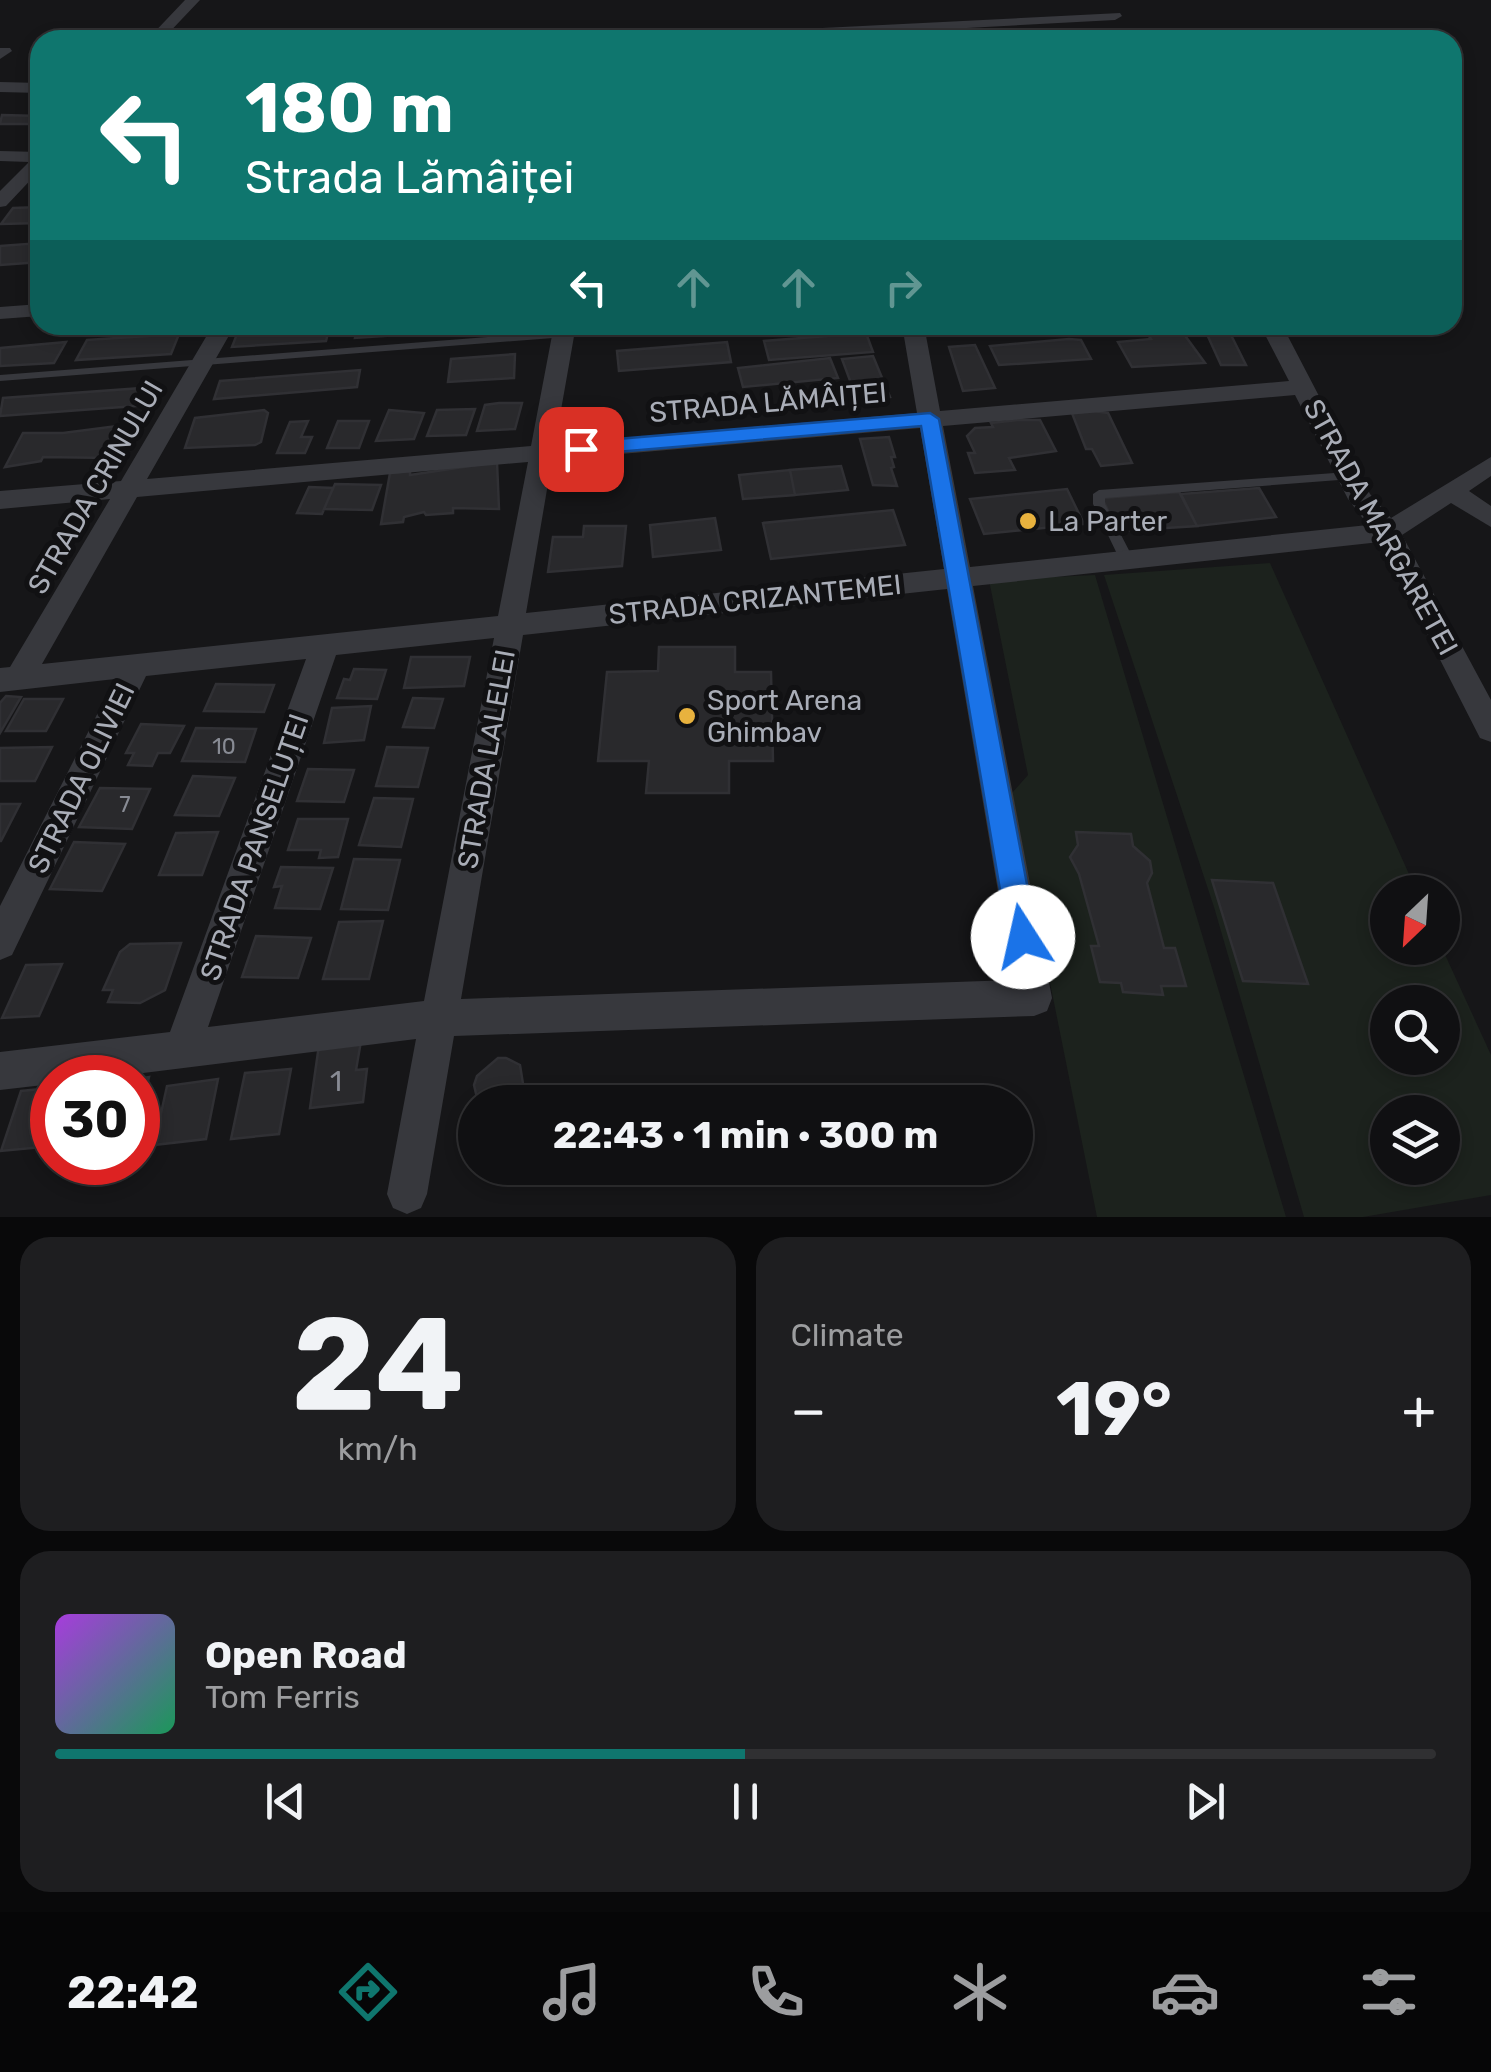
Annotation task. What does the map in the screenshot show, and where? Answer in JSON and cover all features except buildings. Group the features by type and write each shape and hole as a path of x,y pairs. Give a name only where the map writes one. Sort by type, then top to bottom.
{"street":[{"path":"164,30 192,0"},
{"path":"916,30 1118,22 1107,0"},
{"path":"0,88 30,88"},
{"path":"0,156 30,158"},
{"path":"1,200 30,169"},
{"path":"1,200 30,198"},
{"path":"0,313 30,311"},
{"name":"STRADA CRINULUI","path":"9,679 130,488 218,335"},
{"name":"STRADA LALELEI","path":"407,1194 563,335"},
{"path":"0,1071 439,1018 1034,998 915,335"},
{"name":"STRADA MARGARETEI","path":"1277,335 1360,499 1388,532 1491,730"},
{"name":"STRADA LĂMÂIȚEI","path":"0,500 1303,387"},
{"name":"STRADA CRIZANTEMEI","path":"9,679 1388,532 1491,464"},
{"path":"1450,490 1491,518"},
{"name":"STRADA PANSELUȚEI","path":"182,1049 325,646"},
{"name":"STRADA OLIVIEI","path":"0,944 136,666"}],"lane":[{"path":"0,378 507,335"},
{"path":"1127,560 1099,504 1099,494 1348,476"}],"shaded area":[{"path":"1270,563 1409,875 1370,875 1370,965 1450,965 1459,985 1370,985 1370,1075 1460,1075 1460,987 1491,1055 1491,1195 1363,1217 1304,1217 1214,907 1104,575"},
{"path":"1095,575 1286,1217 1097,1217 1012,793 1028,775 989,580"}],"place":[{"name":"La Parter","path":"1028,521"},
{"name":"Sport Arena Ghimbav","path":"687,716"}],"route":[{"path":"581,449 930,419 1023,937"}]}
